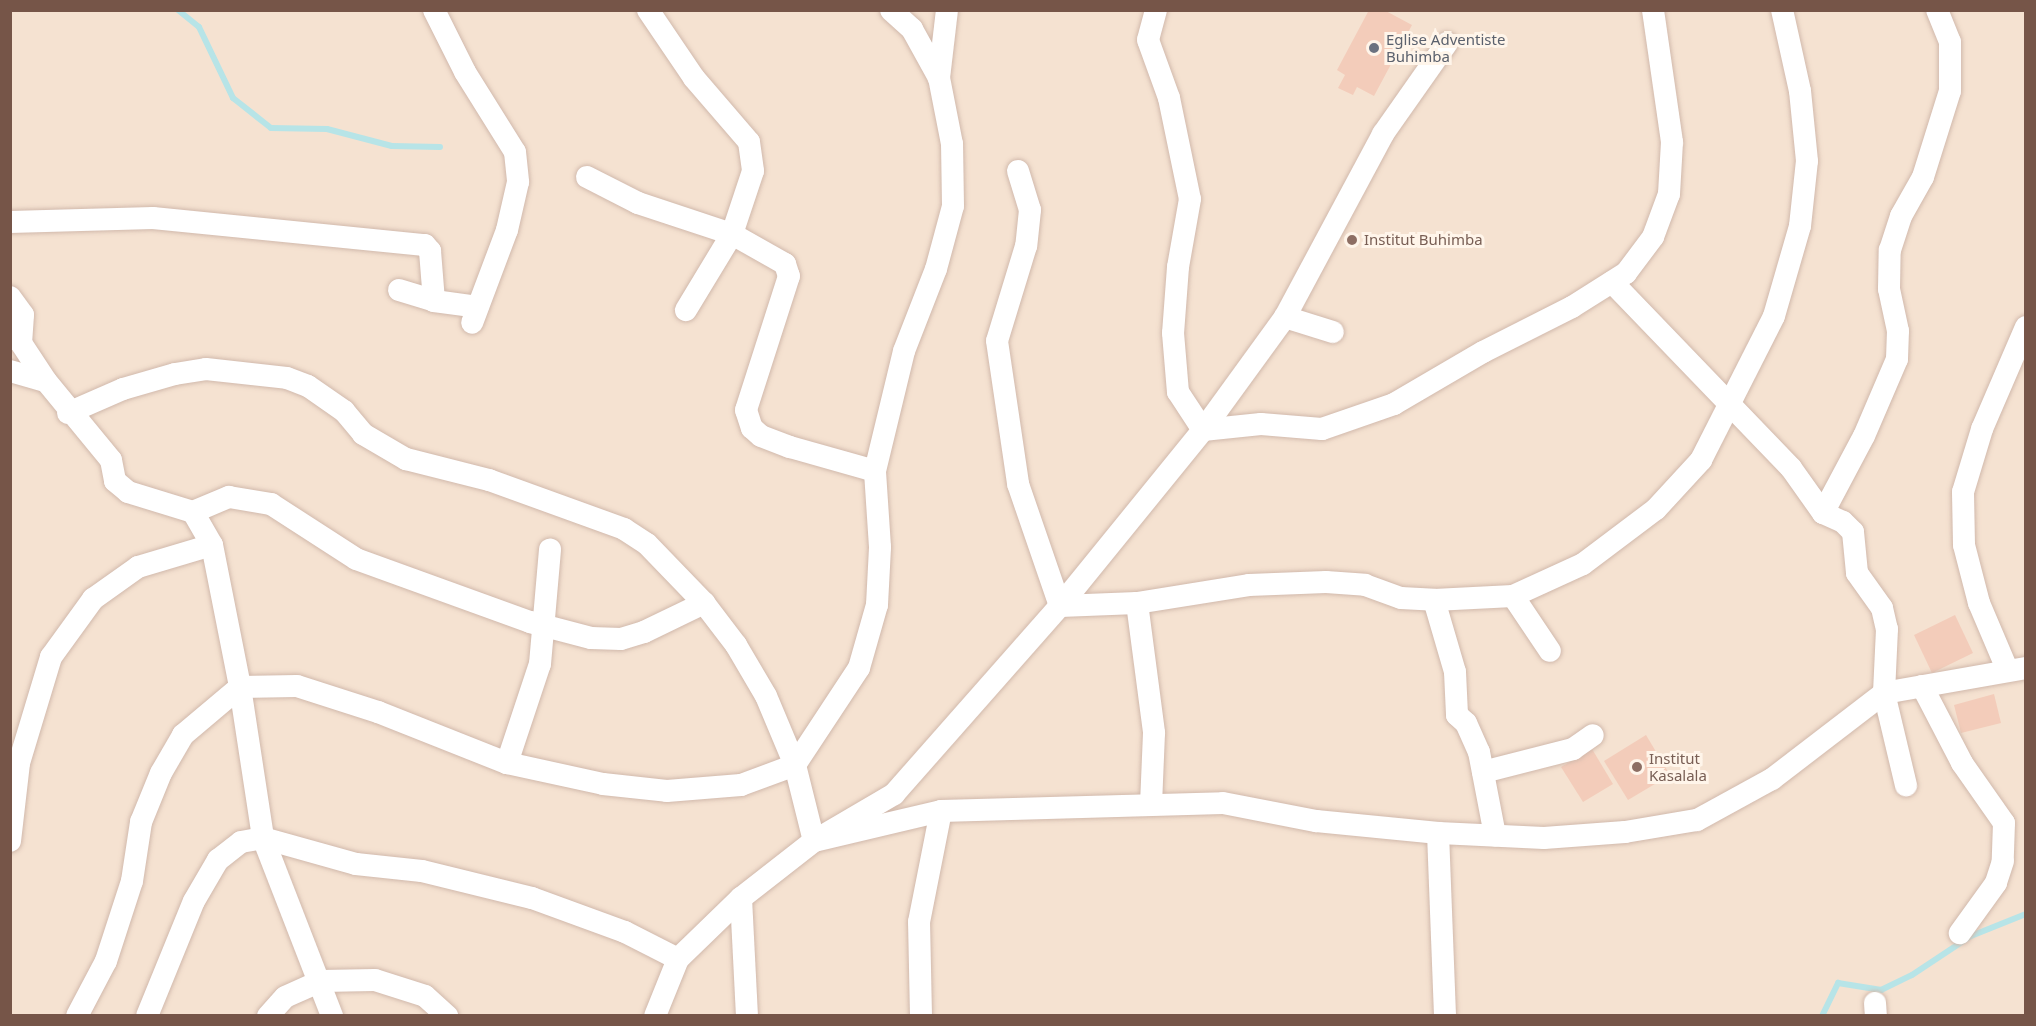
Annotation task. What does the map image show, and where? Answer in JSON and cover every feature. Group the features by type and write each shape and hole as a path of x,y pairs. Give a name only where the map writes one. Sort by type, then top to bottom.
{"street":[{"path":"399,290 475,315 507,230 519,182 515,152 465,72 434,10"},
{"path":"648,10 694,78 749,142 753,171 732,234 686,310"},
{"path":"891,10 912,30 939,78"},
{"path":"77,1016 106,961 132,881 141,822 161,773 183,735 240,687 297,686 378,712 507,763 603,784 667,791 741,785 795,765 859,668 877,605 880,547 875,471 904,351 936,269 953,206 952,144 939,78 947,10"},
{"path":"1156,10 1148,40 1169,98 1190,199 1178,267 1173,333 1178,392 1203,430"},
{"path":"1203,430 1261,424 1322,429 1394,404 1626,273 1653,237 1669,194 1672,142 1653,10"},
{"path":"1060,606 1137,603 1249,585 1326,582 1365,585 1401,598 1434,600 1513,596 1583,564 1656,509 1701,460 1731,406 1774,316 1800,226 1807,161 1800,91 1782,10"},
{"path":"1823,513 1864,436 1897,358 1898,331 1889,289 1890,250 1901,216 1923,177 1950,91 1950,42 1937,10"},
{"path":"655,1016 678,960 741,898 814,841 894,794 1060,606 1203,430 1285,317 1383,134 1446,43"},
{"path":"1018,171 1030,210 1026,246 997,341 1018,484 1060,606"},
{"path":"587,177 638,203 732,234 785,264 789,276 751,387 746,410 752,428 761,436 790,447 875,471"},
{"path":"10,222 153,218 425,245 430,251 434,301"},
{"path":"1612,282 1791,468 1823,513 1843,522 1853,532 1857,573 1882,608 1887,629 1884,693 1906,785"},
{"path":"10,297 23,315 21,343 68,412 111,460 115,481 128,492 193,512 229,497 271,504 356,560 543,625 591,638 621,639 644,632 704,603"},
{"path":"1285,317 1333,332"},
{"path":"814,841 941,811 1223,802 1316,821 1438,833 1544,838 1625,832 1697,820 1772,779 1884,693 2016,669 1979,603 1964,545 1963,492 1982,429 2025,327"},
{"path":"68,412 123,389 176,374 206,369 287,378 308,386 344,411 363,434 406,459 489,480 624,529 647,544 704,603 766,696 795,765 814,841"},
{"path":"10,371 46,381"},
{"path":"193,512 212,544 240,687 263,838 274,872 321,981 332,1016"},
{"path":"10,841 19,764 51,657 93,599 129,573 212,544"},
{"path":"507,763 540,664 550,549"},
{"path":"1513,596 1550,651"},
{"path":"1434,600 1455,672 1457,715 1472,736 1483,772 1495,834"},
{"path":"1137,603 1154,733 1151,805"},
{"path":"1922,686 1962,763 2004,823 2003,861 1996,883 1960,933"},
{"path":"1483,772 1573,749 1593,735"},
{"path":"921,1016 919,922 941,811"},
{"path":"1438,833 1445,1016"},
{"path":"147,1016 194,901 218,860 241,842 263,838 357,864 422,871 532,898 625,932 678,960"},
{"path":"741,898 747,1016"},
{"path":"268,1016 285,997 321,981 375,980 425,996 447,1016"}],"shaded area":[{"path":"11,11 2025,11 2025,1015 11,1015"}],"building":[{"name":"Eglise Adventiste Buhimba","path":"1369,10 1384,10 1412,25 1374,96 1357,87 1353,95 1338,88 1345,75 1337,70"},
{"path":"1955,615 1973,653 1932,673 1914,635"},
{"path":"1994,694 2001,723 1961,733 1954,705"},
{"path":"1646,735 1670,775 1628,800 1604,761"},
{"path":"1592,749 1613,784 1583,802 1561,767"}],"waterway":[{"path":"178,10 199,27 233,98 271,128 327,129 392,146 440,147"},
{"path":"1822,1016 1838,983 1881,990 1912,975 1971,936 2026,914"}],"place":[{"name":"Eglise Adventiste Buhimba","path":"1374,48"},
{"name":"Institut Buhimba","path":"1352,240"},
{"name":"Institut Kasalala","path":"1637,767"}]}
